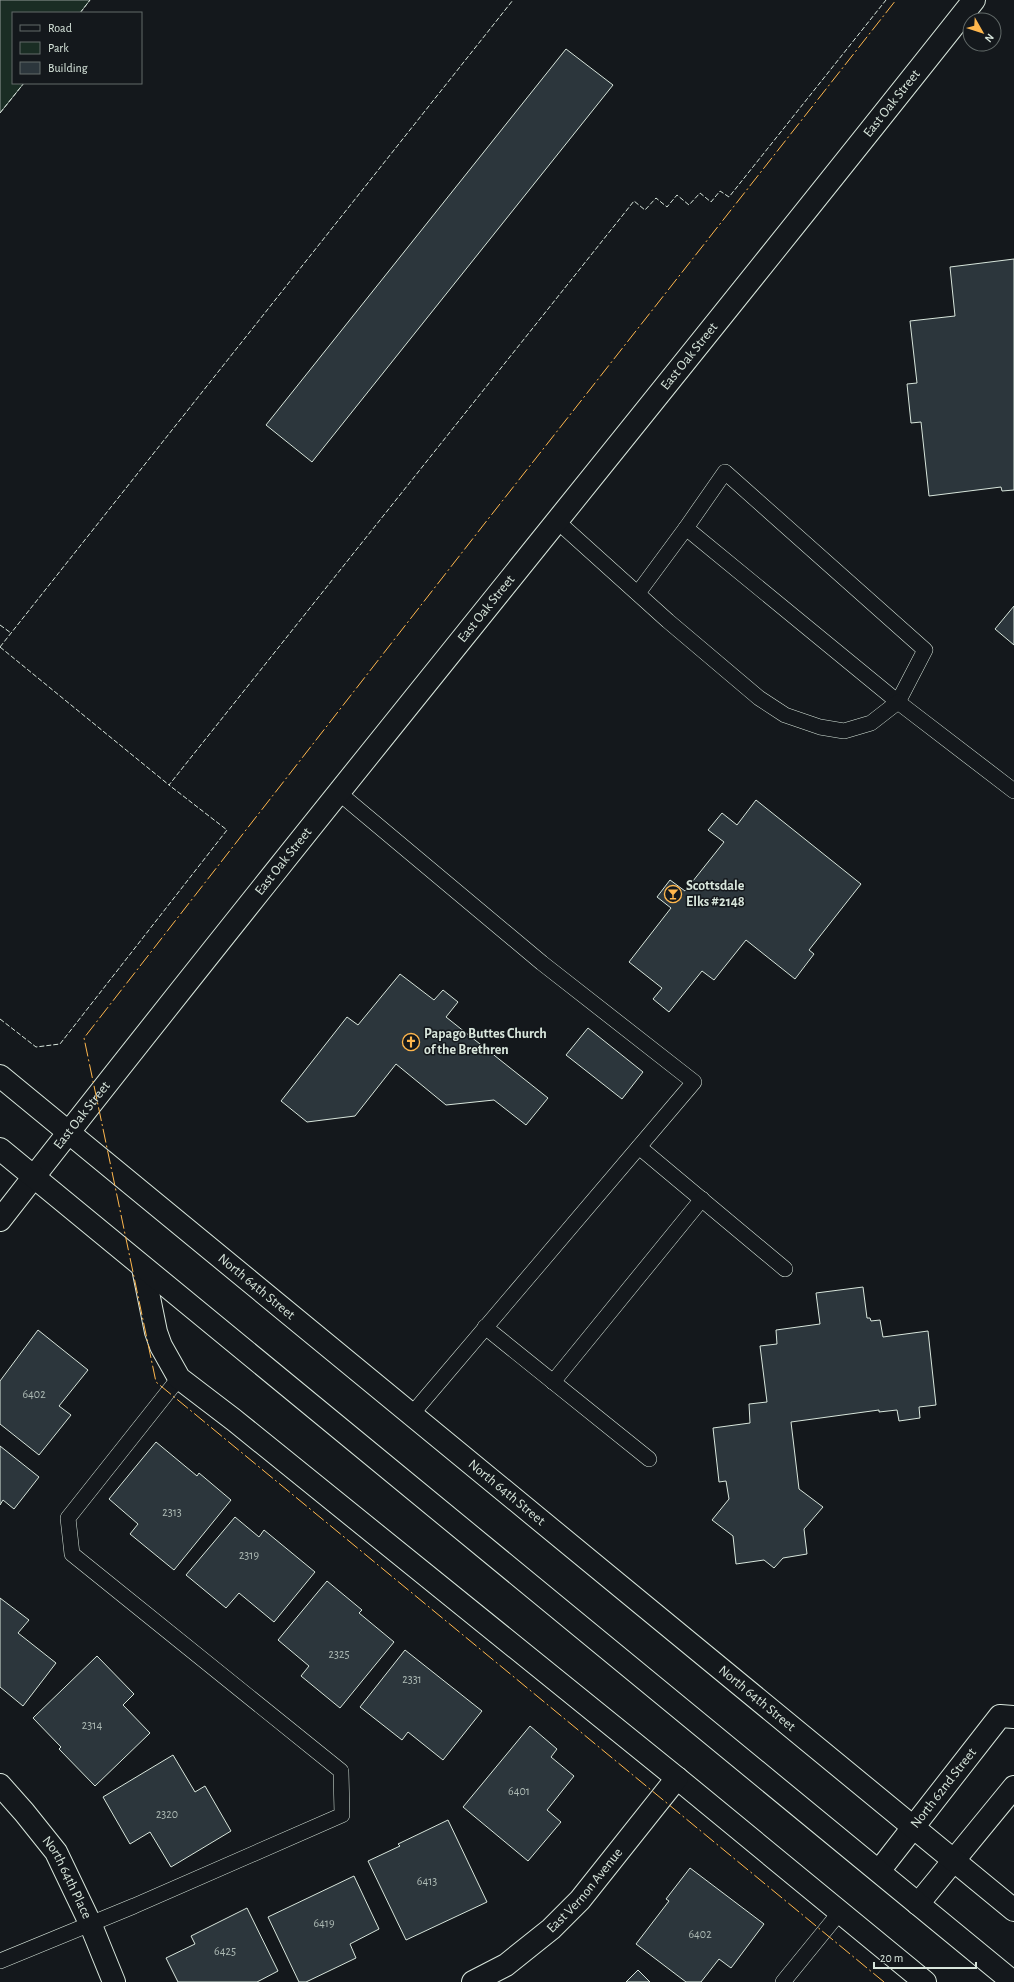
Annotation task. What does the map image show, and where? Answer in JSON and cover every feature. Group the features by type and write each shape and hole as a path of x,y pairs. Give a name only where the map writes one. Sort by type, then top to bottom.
{"street":[{"name":"East Oak Street","path":"0,1220 339,793 974,0"},
{"name":"North 64th Street","path":"0,1076 1014,1910"},
{"path":"0,1150 1013,1982"},
{"path":"143,1268 156,1332 161,1346 179,1378 234,1420 677,1778 925,1982"},
{"name":"North 62nd Street","path":"879,1871 1000,1716 1014,1717"},
{"name":"East Vernon Avenue","path":"473,1982 506,1965 551,1929 580,1900 677,1778"},
{"name":"North 64th Place","path":"0,1785 56,1852 90,1923 114,1982"},
{"path":"918,1904 1014,1787"}],"lane":[{"path":"557,521 668,620 759,698 784,715 820,727 844,731 871,723 898,702 925,650 725,472 638,593"},
{"path":"686,528 898,702 1014,791"},
{"path":"339,793 542,963 694,1082 412,1414"},
{"path":"639,1147 785,1269"},
{"path":"553,1382 702,1199"},
{"path":"485,1327 648,1459"},
{"path":"0,1961 134,1906 342,1815 341,1771 72,1554 68,1518 179,1378"},
{"path":"783,1982 840,1912"}],"green space":[{"path":"0,0 90,0 81,12 12,12 12,84 23,84 0,113"}],"building":[{"path":"566,49 613,85 312,462 266,425"},
{"path":"1014,259 1014,490 1002,491 1001,487 929,496 921,422 911,423 907,384 917,383 910,321 955,316 950,267"},
{"path":"1014,606 1014,645 995,629"},
{"path":"756,800 861,884 809,950 814,954 795,979 746,940 714,980 702,971 669,1012 653,999 662,988 629,962 671,908 657,897 670,880 685,891 724,842 708,830 722,813 737,825"},
{"path":"400,974 434,1000 443,990 458,1002 446,1017 548,1098 526,1125 494,1100 446,1105 396,1064 355,1116 307,1122 281,1101 347,1017 358,1025"},
{"path":"588,1028 643,1072 622,1099 566,1055"},
{"path":"863,1287 867,1318 870,1318 871,1321 880,1320 883,1337 928,1331 936,1405 919,1407 920,1418 899,1421 897,1410 879,1412 879,1410 791,1422 799,1489 823,1507 804,1529 807,1554 783,1558 774,1568 764,1560 736,1564 733,1536 712,1520 729,1499 726,1481 719,1482 713,1428 750,1423 749,1404 767,1402 760,1346 777,1344 776,1330 820,1324 816,1293"},
{"path":"38,1330 88,1370 59,1406 71,1415 39,1455 0,1424 0,1381"},
{"path":"156,1442 197,1476 199,1473 231,1500 174,1570 130,1534 138,1524 109,1499"},
{"path":"0,1446 39,1477 14,1509 3,1500 0,1505"},
{"path":"235,1517 259,1537 264,1530 315,1572 274,1622 239,1593 226,1608 186,1575"},
{"path":"327,1581 362,1610 359,1613 394,1642 340,1708 301,1676 309,1666 278,1640"},
{"path":"0,1598 29,1620 18,1633 56,1663 23,1706 0,1687"},
{"path":"405,1650 482,1711 443,1760 408,1732 402,1740 360,1707"},
{"path":"97,1656 134,1694 123,1705 150,1733 95,1786 59,1749 61,1747 33,1718"},
{"path":"530,1726 557,1749 551,1757 574,1776 547,1810 561,1822 528,1861 463,1807"},
{"path":"173,1755 195,1792 205,1786 231,1831 171,1867 150,1832 130,1844 103,1797"},
{"path":"448,1820 487,1902 406,1940 368,1861 400,1846 398,1844"},
{"path":"690,1868 764,1924 731,1968 719,1959 701,1982 686,1982 636,1944 669,1901 666,1899"},
{"path":"354,1876 379,1929 350,1944 356,1958 306,1982 299,1982 268,1917"},
{"path":"247,1908 278,1971 257,1982 178,1982 166,1958 195,1944 191,1936"},
{"path":"638,1970 650,1982 626,1982"}],"fence":[{"path":"81,12 90,0"},
{"path":"0,647 513,0"},
{"path":"0,1019 36,1047 60,1044 227,830 169,785 634,201 645,210 656,198 667,207 677,195 689,205 700,193 711,202 720,191 729,197 886,0"},
{"path":"0,113 23,84"},
{"path":"0,625 11,633"},
{"path":"0,647 169,785"}],"power":[{"path":"884,1982 156,1382 84,1038 485,523 896,0"}],"place":[{"name":"Scottsdale Elks #2148","path":"673,894"},
{"name":"Papago Buttes Church of the Brethren","path":"411,1042"}]}
